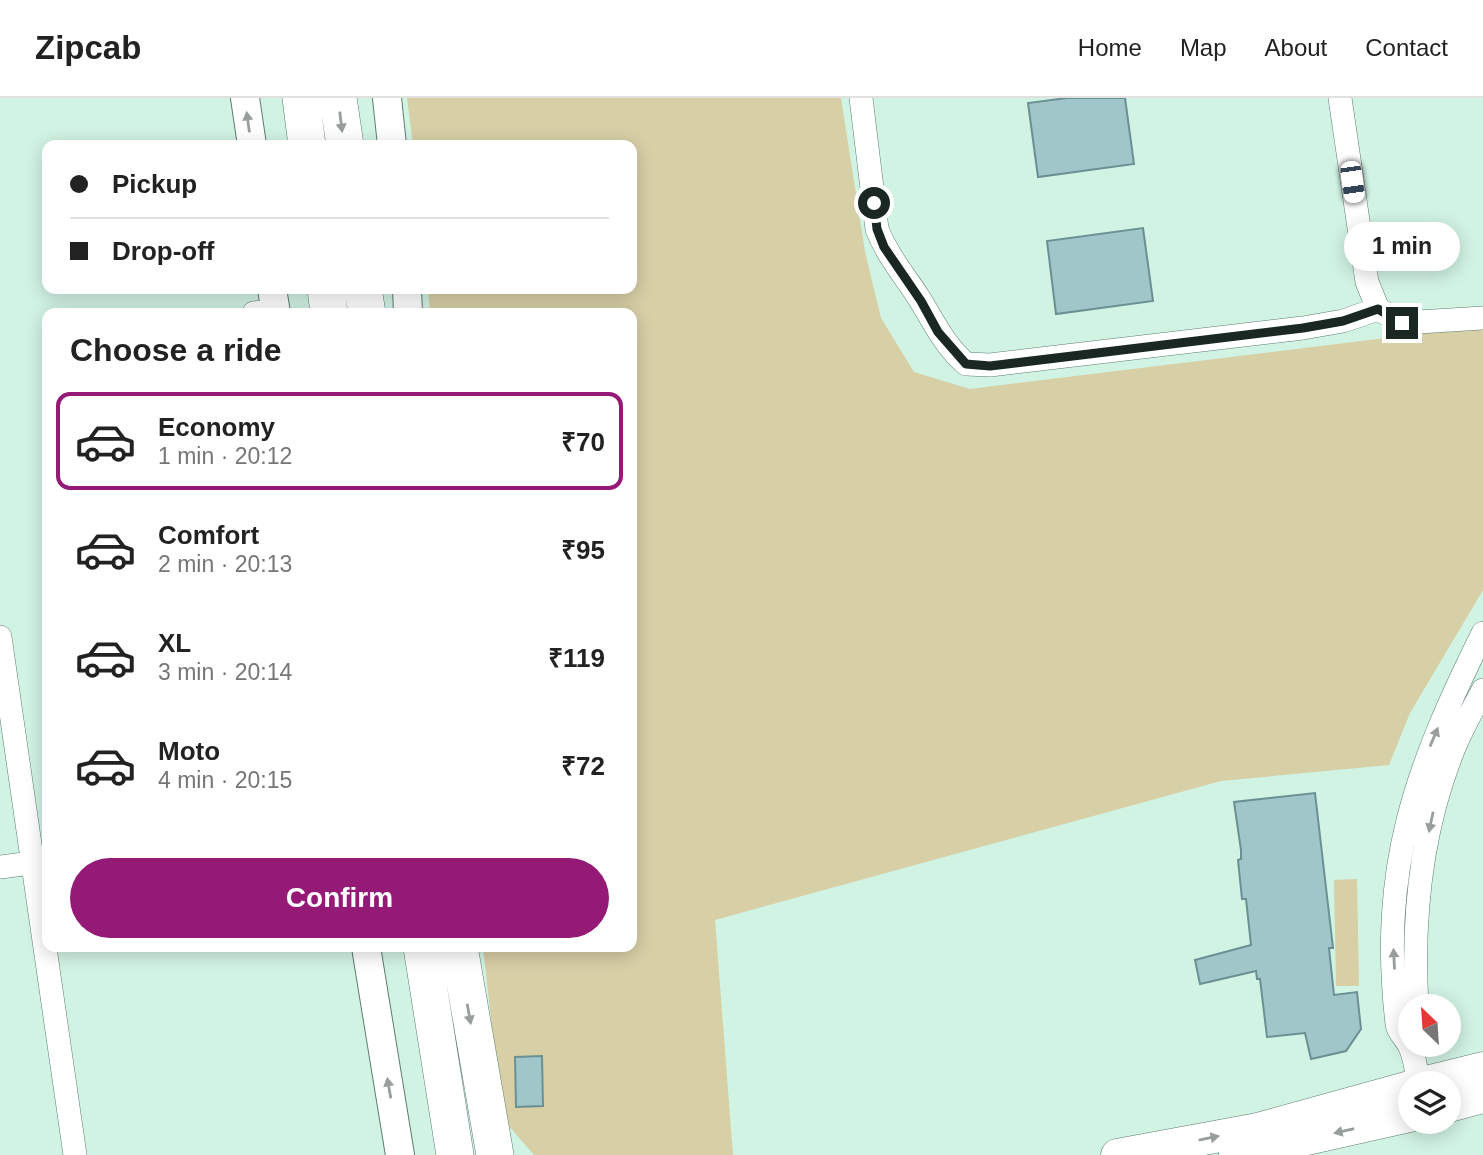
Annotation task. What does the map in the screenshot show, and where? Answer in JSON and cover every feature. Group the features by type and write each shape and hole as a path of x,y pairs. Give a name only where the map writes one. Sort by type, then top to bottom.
{"highway":[{"path":"301,98 306,140"},
{"path":"338,98 344,140"},
{"path":"423,952 456,1155"},
{"path":"459,952 491,1140"}],"main road":[{"path":"1461,1086 1483,1068"},
{"path":"1117,1155 1258,1129 1398,1090"},
{"path":"1235,1155 1398,1119"},
{"path":"491,1140 514,1155"}],"street":[{"path":"245,98 251,140"},
{"path":"387,98 391,140"},
{"path":"862,98 877,229 884,247 921,301 938,332 966,364 990,366 1303,328 1343,321 1378,309"},
{"path":"1340,98 1367,282 1378,309 1402,323 1483,318"},
{"path":"1398,1028 1392,930 1399,854 1425,760 1483,633"},
{"path":"0,637 42,936"},
{"path":"1416,994 1417,913 1424,854 1436,803 1454,747 1483,690"},
{"path":"0,867 31,863"},
{"path":"44,952 75,1155"},
{"path":"367,952 400,1155"},
{"path":"1461,1081 1483,1051"},
{"path":"1421,1057 1433,1071"}],"shaded area":[{"path":"407,98 841,98 865,252 881,318 914,372 970,389 1483,326 1483,590 1410,713 1389,765 1221,781 715,920 733,1155 534,1155 502,1118 484,952 637,952 637,308 430,308 428,294 637,294 637,140 412,140"},
{"path":"1357,879 1359,986 1336,986 1334,880"}],"building":[{"path":"1067,98 1125,98 1134,164 1038,177 1028,103"},
{"path":"1143,228 1153,301 1056,314 1047,241"},
{"path":"1315,793 1333,948 1329,948 1334,995 1357,992 1361,1029 1346,1051 1311,1059 1305,1033 1267,1037 1260,979 1257,979 1256,971 1200,984 1195,960 1251,945 1246,899 1242,899 1238,860 1241,859 1241,850 1234,802"},
{"path":"542,1056 543,1106 516,1107 515,1057"}],"route":[{"path":"874,203 877,229 884,247 921,301 938,332 966,364 990,366 1303,328 1343,321 1378,309 1402,323"}]}
